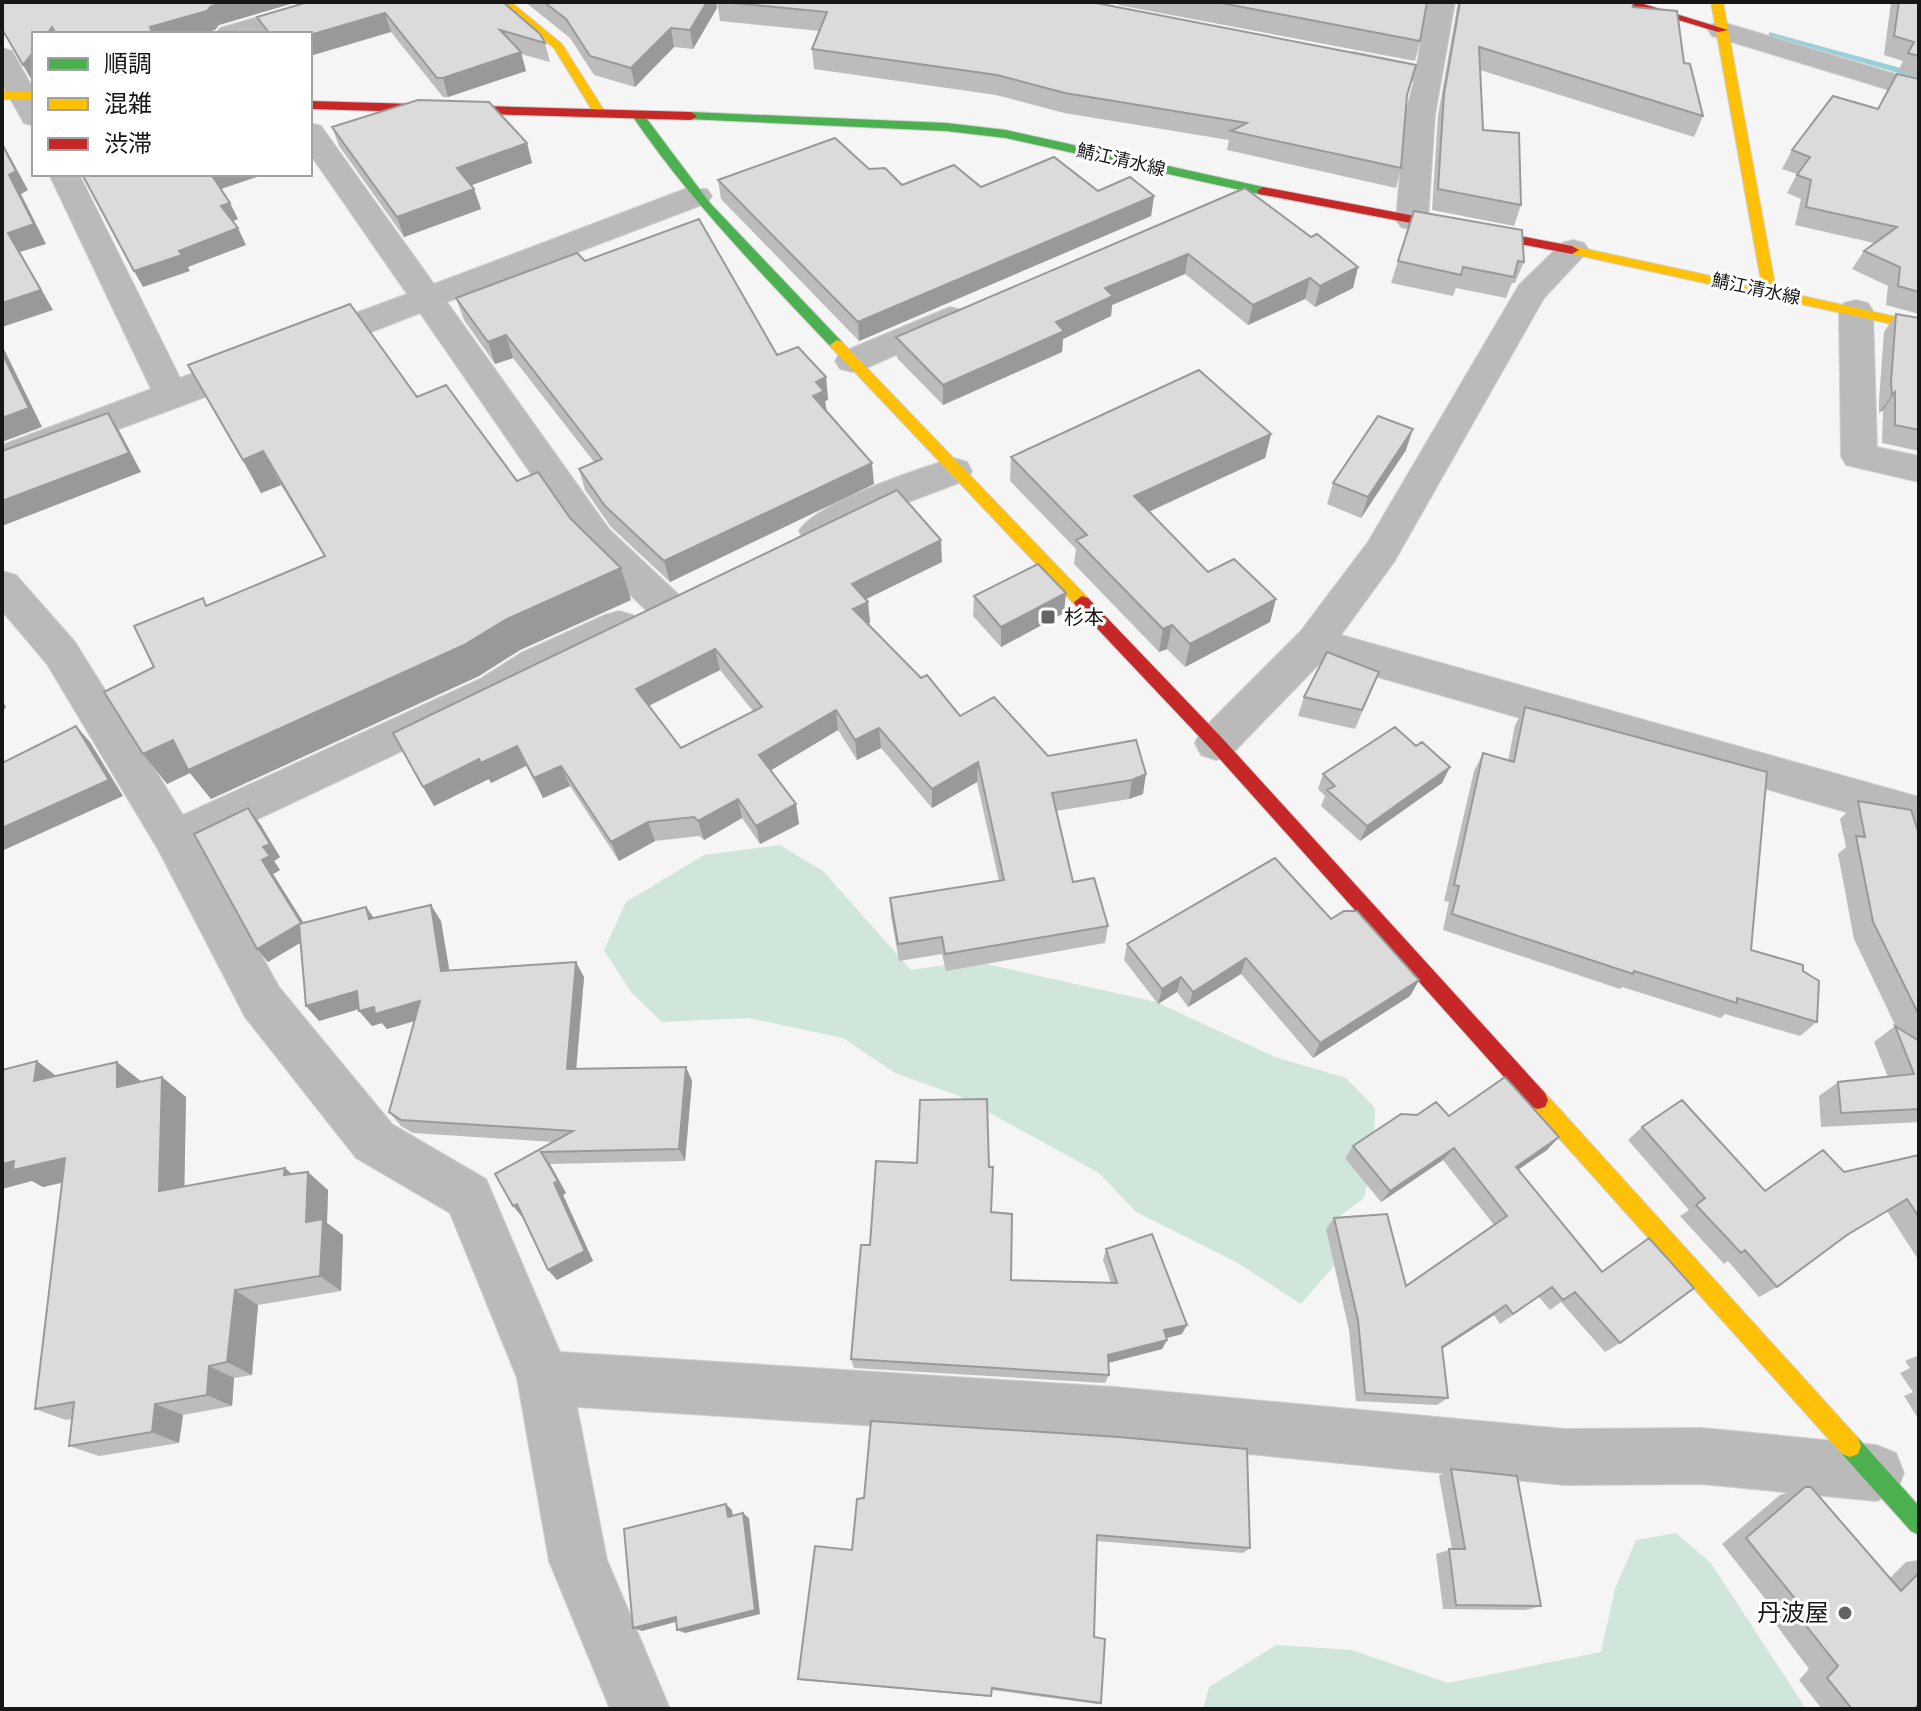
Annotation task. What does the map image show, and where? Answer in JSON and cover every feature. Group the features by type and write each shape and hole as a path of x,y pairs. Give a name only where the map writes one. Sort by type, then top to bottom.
{"street":[{"path":"234,28 339,2"},
{"path":"504,2 558,46 599,112"},
{"path":"1412,220 1420,115 1430,76 1441,2"},
{"path":"1625,2 1919,90"},
{"path":"1717,2 1770,292"},
{"path":"1326,56 1430,76"},
{"path":"2,57 25,99"},
{"name":"鯖江清水線","path":"312,105 599,112 946,127 1006,134 1254,189 1573,250 1919,326"},
{"path":"637,114 670,166 696,196 954,471 1216,743 1919,1523"},
{"path":"174,838 494,690 535,664 679,598 596,539 312,135"},
{"path":"65,176 172,397"},
{"path":"1197,211 1254,189"},
{"path":"2,459 696,196"},
{"path":"1216,743 1314,643 1381,552 1531,292 1573,250"},
{"path":"852,361 982,304"},
{"path":"1856,311 1859,456 1919,469"},
{"path":"787,546 874,501 954,471"},
{"path":"2,585 61,653 174,838 262,1002 374,1141 468,1196 544,1378 578,1561 640,1709"},
{"path":"1314,643 1919,815"},
{"path":"544,1378 1115,1414 1565,1457 1702,1456 1876,1473"}],"green space":[{"path":"780,845 823,871 911,970 973,961 1156,1002 1275,1057 1346,1078 1375,1108 1374,1157 1364,1198 1336,1219 1340,1259 1301,1304 1236,1262 1136,1212 1099,1173 959,1096 895,1073 843,1038 749,1018 662,1022 631,992 604,950 626,902 704,855"},
{"path":"1676,1533 1711,1563 1806,1709 1203,1709 1209,1687 1276,1645 1352,1650 1448,1683 1601,1652 1615,1589 1636,1540"}],"building":[{"path":"2,2 225,2 211,6 207,11 150,27 152,31 148,32 55,32 52,27 48,32 32,32 32,54 23,65 2,29"},
{"path":"308,2 503,2 540,34 545,43 500,30 521,52 437,78 385,13 312,34 312,32 268,32 257,17"},
{"path":"544,2 707,2 690,30 671,28 631,68 590,56 566,19"},
{"path":"722,2 1091,2 1416,65 1407,95 1401,168 1231,131 1247,123 1065,93 997,75 812,49 827,12"},
{"path":"1216,2 1427,2 1420,41"},
{"path":"1460,2 1632,2 1633,7 1677,11 1684,63 1690,64 1703,116 1479,47 1483,130 1519,133 1521,205 1438,189 1444,94"},
{"path":"1899,2 1919,2 1919,56 1908,53 1914,42 1894,36"},
{"path":"1897,74 1919,79 1919,292 1898,286 1900,267 1864,251 1897,227 1806,207 1811,180 1797,175 1810,157 1792,150 1833,96 1878,109"},
{"path":"418,100 489,102 527,143 457,168 474,189 397,217 332,127"},
{"path":"835,138 869,169 885,168 902,185 954,165 981,187 1054,157 1098,191 1130,177 1154,196 858,322 718,180"},
{"path":"2,144 16,171 9,175 34,224 8,233 41,290 2,303"},
{"path":"83,176 212,176 230,203 221,206 238,228 179,251 182,255 134,271"},
{"path":"1245,188 1311,237 1317,234 1358,267 1320,286 1310,278 1253,305 1188,254 1105,288 1113,296 1056,322 1064,331 943,385 896,337"},
{"path":"1414,211 1522,230 1524,262 1518,261 1514,277 1463,267 1461,275 1398,261"},
{"path":"699,219 777,355 798,347 826,377 816,382 824,391 813,396 872,463 664,561 605,506 579,469 602,459 506,335 488,342 456,298 577,253 585,261"},
{"path":"350,304 417,397 446,385 517,481 538,472 570,518 621,568 507,619 464,645 188,770 173,740 143,754 104,692 154,667 134,626 203,598 206,606 325,556 263,451 243,460 188,365"},
{"path":"1896,314 1919,318 1919,430 1895,425 1895,392 1892,395 1891,382"},
{"path":"2,353 29,408 2,418"},
{"path":"1199,370 1271,434 1134,496 1208,572 1234,559 1276,599 1190,644 1172,625 1163,629 1076,540 1087,535 1011,457"},
{"path":"108,413 129,453 2,501 2,451"},
{"path":"1378,416 1413,429 1368,497 1333,483"},
{"path":"897,490 941,540 852,584 868,602 853,609 921,678 927,675 960,716 994,697 1048,756 1136,740 1146,774 1132,780 1052,793 1073,882 1094,878 1108,926 945,954 942,937 898,944 890,898 1004,880 978,762 932,789 879,728 855,740 836,710 759,755 796,804 756,826 738,799 698,821 694,817 648,822 611,842 561,766 534,778 517,746 481,763 479,759 423,787 393,733","holes":["715,649 762,707 681,748 636,689"]},
{"path":"1038,564 1066,593 1001,627 974,596"},
{"path":"1327,652 1379,672 1362,710 1304,697"},
{"path":"1525,707 1767,772 1751,950 1803,965 1803,971 1819,981 1817,1022 1737,998 1737,1003 1634,971 1633,974 1452,914 1459,886 1454,885 1483,753 1514,762"},
{"path":"76,726 109,780 2,828 2,763"},
{"path":"1395,727 1416,746 1422,742 1450,767 1367,826 1327,790 1335,786 1323,774"},
{"path":"1858,801 1911,810 1919,834 1919,1015 1873,922 1856,836 1865,837"},
{"path":"248,808 270,844 263,847 270,856 262,860 301,923 257,949 194,834"},
{"path":"1275,858 1331,919 1344,911 1357,911 1419,980 1320,1043 1246,958 1193,992 1181,977 1162,989 1127,944"},
{"path":"431,905 441,971 576,962 567,1069 686,1067 679,1149 541,1152 558,1181 554,1183 585,1251 548,1270 517,1204 513,1206 495,1174 573,1131 401,1120 389,1112 420,1001 375,1014 374,1007 359,1011 357,991 306,1006 299,924 366,907 369,919"},
{"path":"1895,1026 1919,1041 1919,1109 1841,1113 1838,1082 1914,1074"},
{"path":"37,1061 34,1081 117,1062 117,1087 162,1077 159,1191 285,1168 284,1175 308,1172 306,1222 323,1219 320,1276 235,1290 227,1362 209,1366 207,1395 155,1404 152,1432 69,1446 74,1402 35,1409 65,1158 13,1170 14,1161 2,1164 2,1070"},
{"path":"1505,1077 1559,1137 1516,1167 1602,1272 1649,1238 1694,1288 1620,1343 1575,1292 1563,1300 1552,1287 1513,1314 1506,1305 1442,1347 1448,1398 1365,1393 1358,1320 1334,1218 1387,1214 1406,1286 1507,1216 1454,1148 1390,1191 1353,1146 1401,1114 1417,1115 1436,1102 1449,1116"},
{"path":"987,1099 989,1167 993,1167 991,1212 1012,1214 1011,1280 1117,1283 1106,1249 1152,1234 1187,1325 1164,1330 1167,1340 1108,1355 1109,1375 851,1359 861,1245 870,1245 876,1161 917,1163 920,1100"},
{"path":"1682,1100 1765,1191 1823,1150 1844,1172 1919,1155 1919,1217 1907,1199 1847,1235 1777,1287 1745,1250 1741,1253 1696,1205 1705,1198 1642,1127"},
{"path":"871,1421 1119,1437 1247,1449 1250,1548 1097,1535 1094,1637 1105,1639 1101,1703 992,1688 991,1696 798,1679 815,1546 852,1550 857,1499 864,1498"},
{"path":"1451,1469 1517,1476 1541,1606 1456,1605 1449,1549 1465,1549"},
{"path":"1805,1487 1811,1487 1901,1591 1919,1573 1919,1704 1914,1709 1852,1709 1827,1678 1838,1666 1800,1618 1805,1611 1746,1538"},
{"path":"726,1504 728,1517 743,1513 755,1610 677,1630 676,1617 633,1628 624,1529"}],"waterway":[{"path":"1772,34 1919,76"}],"traffic: fast":[{"path":"637,114 658,146 706,206 837,345"},
{"path":"691,116 946,127 1006,134 1263,191"},
{"path":"1850,1446 1919,1523"}],"traffic: slow":[{"path":"504,2 558,46 599,112"},
{"path":"1717,2 1770,292"},
{"path":"2,95 32,96"},
{"path":"1572,250 1919,326"},
{"path":"837,345 1082,602"},
{"path":"1538,1100 1850,1446"}],"traffic: jam":[{"path":"1625,2 1722,30"},
{"path":"312,105 691,116"},
{"path":"1263,191 1572,250"},
{"path":"1082,602 1216,743 1538,1100"}],"place":[{"name":"杉本","path":"1048,617"},
{"name":"丹波屋","path":"1845,1613"}]}
